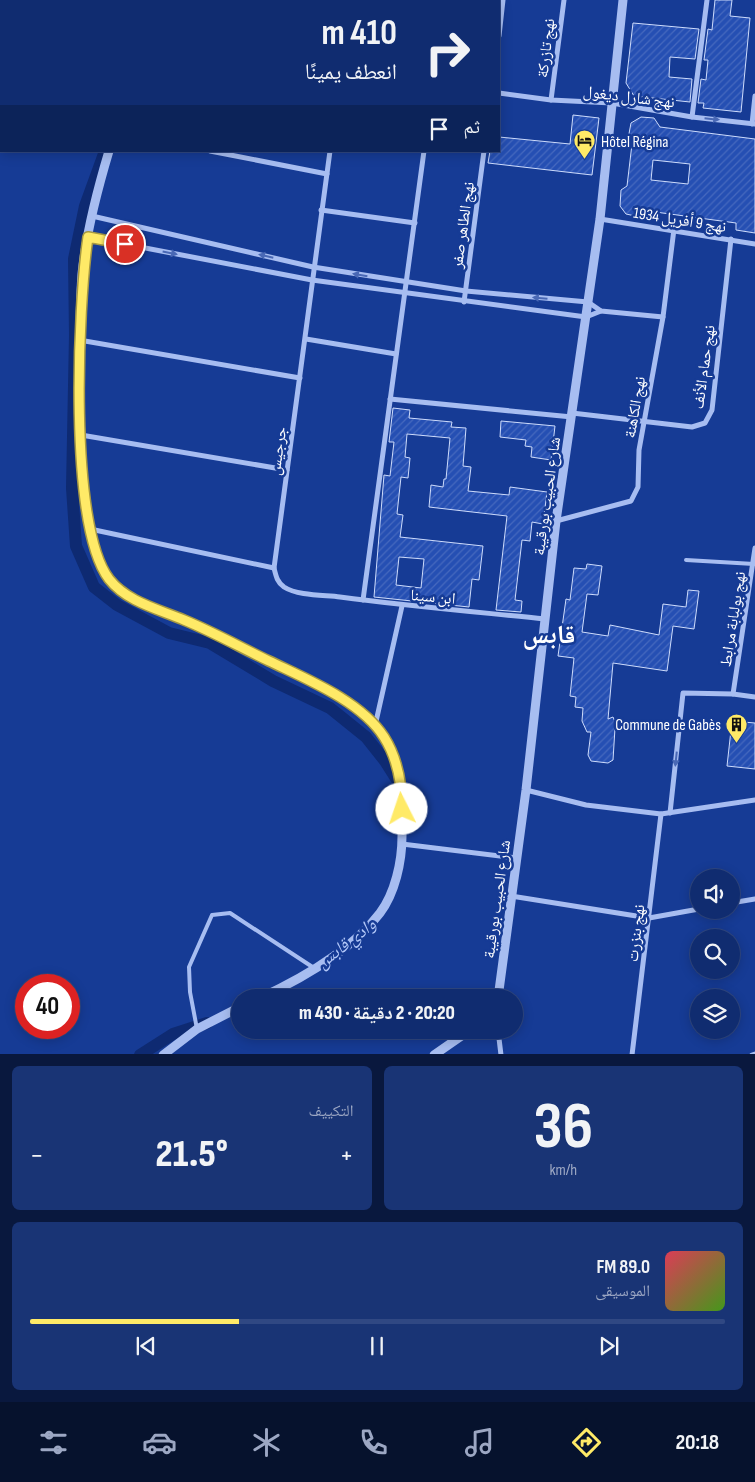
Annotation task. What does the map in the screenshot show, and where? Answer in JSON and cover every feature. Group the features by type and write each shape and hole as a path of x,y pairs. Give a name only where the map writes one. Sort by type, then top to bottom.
{"street":[{"path":"500,27 503,0"},
{"name":"نهج تازركة","path":"551,100 564,0"},
{"name":"شارع الحبيب بورقيبة","path":"499,989 526,790 556,521 573,415 600,219 623,0"},
{"path":"692,117 707,0"},
{"name":"نهج شارل ديغول","path":"500,93 551,100 612,104 692,117 753,124"},
{"path":"753,124 755,96"},
{"path":"109,152 92,216 82,273 79,340 81,434 89,529 97,557 108,578 120,591 137,601 223,637 319,685 361,713 375,726 389,746 399,773 402,791 402,844 393,888 379,914 346,945 302,977 278,989"},
{"path":"215,152 327,174"},
{"name":"جرجيس","path":"274,568 306,339 313,266 330,152"},
{"path":"363,600 424,152"},
{"name":"نهج الطاهر صفر","path":"464,302 484,152"},
{"path":"321,210 415,223"},
{"path":"92,216 313,266 406,283 466,291 588,302 601,311"},
{"name":"نهج 9 أفريل 1934","path":"600,219 674,229 755,244"},
{"name":"نهج الكاهنة","path":"556,521 631,500 638,487 639,450 643,421 664,317 674,229"},
{"path":"88,237 312,280 464,302 586,317 601,311 664,317"},
{"name":"نهج حمام الأنف","path":"390,399 692,427 705,423 710,418 731,240"},
{"path":"306,339 396,354"},
{"path":"79,340 300,378"},
{"path":"81,434 287,470"},
{"path":"89,529 274,568"},
{"name":"نهج بولبابة مرابط","path":"733,694 754,566 755,548"},
{"name":"ابن سينا","path":"274,568 276,579 285,587 319,594 402,606 545,618"},
{"path":"375,726 402,606"},
{"path":"670,813 683,693 733,694 755,697"},
{"path":"526,790 586,805 661,814 755,800"},
{"name":"نهج بنزرت","path":"632,1054 661,814"},
{"path":"402,844 517,858"},
{"path":"511,896 649,918 690,911"},
{"path":"740,902 755,899"},
{"path":"163,1054 197,1029 231,1012"},
{"path":"434,1054 456,1039"},
{"path":"499,1039 501,1054"}],"lane":[{"path":"686,560 754,566"},
{"path":"197,1029 190,992 190,967 212,916 230,913 314,968"}],"building":[{"path":"715,0 732,0 730,16 750,18 741,112 703,108 704,103 698,103 701,79 706,80 708,60 704,60 708,29 712,30"},
{"path":"633,23 699,29 695,59 670,57 669,77 692,79 690,102 634,96 626,83"},
{"path":"573,115 599,118 592,175 488,163 490,152 500,152 500,137 570,144"},
{"path":"641,117 654,118 660,127 755,139 755,233 736,230 736,223 648,211 640,217 626,214 620,206 621,190 627,186 632,144 628,139 631,123","holes":["653,160 690,164 688,184 651,180"]},
{"path":"393,408 410,410 409,418 452,422 451,427 466,428 463,466 471,467 468,491 509,495 510,487 547,492 543,524 532,522 530,541 522,540 515,600 522,601 521,612 496,610 507,516 429,507 431,485 443,487 444,479 446,479 450,438 407,434 405,457 410,458 408,478 401,477 397,514 403,515 400,537 483,546 479,580 472,579 469,607 374,597 384,475 390,476 394,442 389,442","holes":["399,557 424,559 421,588 396,585"]},
{"path":"501,421 555,426 551,460 531,457 532,447 525,446 526,440 500,437"},
{"path":"587,564 602,566 598,595 587,594 582,632 608,636 610,625 659,635 663,604 686,607 688,590 699,591 694,629 673,626 667,671 613,663 608,719 613,717 617,727 615,728 613,760 608,763 591,761 588,755 591,732 587,732 582,721 583,708 575,707 576,697 570,696 574,658 558,656 566,599 570,600 574,568 586,569"},
{"name":"Commune de Gabès","path":"732,721 755,723 755,769 727,766"}],"waterway":[{"name":"وادي قابس","path":"105,152 85,206 74,259 75,335 72,488 76,546 94,587 117,605 169,633 210,643 273,681 330,708 366,737 385,761 399,783 400,790"},
{"name":"وادي قابس","path":"142,1054 173,1034 207,1023"}],"place":[{"name":"Hôtel Régina","path":"585,160"},
{"name":"Commune de Gabès","path":"737,743"}],"district":[{"name":"قابس","path":"549,634"}],"route":[{"path":"125,244 88,237 82,273 79,340 82,462 89,529 97,557 108,578 120,591 137,601 223,637 319,685 361,713 383,736 395,760 402,791 402,809"}]}
